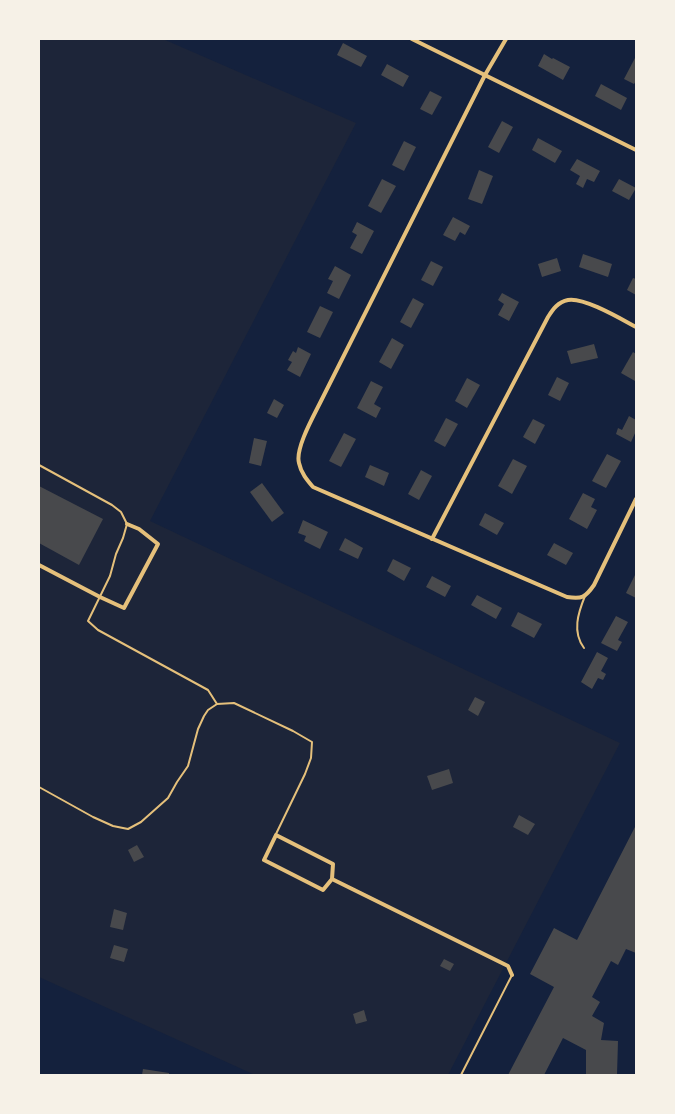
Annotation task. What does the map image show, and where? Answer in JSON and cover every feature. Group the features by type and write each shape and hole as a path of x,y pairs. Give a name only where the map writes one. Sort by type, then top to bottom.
{"street":[{"path":"412,39 636,148"},
{"path":"506,39 485,75 320,403 302,441 298,461 306,479 314,487 567,597 576,598 587,595 594,585 636,499"},
{"path":"432,539 554,307 568,300 579,300 636,327"},
{"path":"39,565 124,608 158,544 139,529 127,524"},
{"path":"276,834 333,864 332,879 323,890 264,860 276,834"},
{"path":"332,879 508,966 512,975"}],"lane":[{"path":"39,465 112,505 122,512 127,524 110,576 88,621 98,630 208,690 217,704"},
{"path":"584,648 579,641 577,630 578,613 585,596"},
{"path":"39,787 93,817 113,826 128,829 141,822 168,798 188,766 198,729 208,710 217,704 234,703 294,731 312,742 311,758 305,774 276,834"},
{"path":"461,1075 512,975"}],"shaded area":[{"path":"39,39 163,39 356,123 150,521 620,743 448,1075 255,1075 39,977"}],"building":[{"path":"343,43 367,56 361,67 337,55"},
{"path":"544,54 570,67 563,80 538,66"},
{"path":"636,56 636,81 634,84 624,79"},
{"path":"387,64 409,76 403,87 381,75"},
{"path":"601,84 627,98 621,110 595,96"},
{"path":"430,91 442,97 432,115 420,109"},
{"path":"502,121 513,127 499,153 488,147"},
{"path":"538,138 562,151 555,163 532,150"},
{"path":"404,141 416,147 404,171 392,165"},
{"path":"577,159 600,171 594,182 587,179 583,188 576,184 580,176 570,170"},
{"path":"479,170 493,176 482,204 468,199"},
{"path":"382,179 396,186 381,213 368,206"},
{"path":"619,179 636,188 629,200 612,191"},
{"path":"453,217 470,226 465,235 460,232 455,241 443,235"},
{"path":"357,222 374,231 362,254 350,248 357,235 352,232"},
{"path":"583,254 612,264 608,277 579,267"},
{"path":"557,258 561,271 542,277 538,264"},
{"path":"431,261 443,267 433,286 421,280"},
{"path":"335,266 351,275 339,299 327,293 333,281 328,279"},
{"path":"633,278 636,279 636,295 627,290"},
{"path":"502,293 519,302 509,321 498,315 504,304 498,300"},
{"path":"413,298 424,304 411,328 400,322"},
{"path":"320,306 333,312 320,338 307,332"},
{"path":"392,338 404,345 391,369 379,362"},
{"path":"594,344 598,358 571,364 567,351"},
{"path":"298,347 311,354 300,377 287,370 292,362 288,360 293,351 296,353"},
{"path":"633,352 636,354 635,381 621,373"},
{"path":"557,377 569,383 560,401 548,395"},
{"path":"467,378 480,385 467,408 455,401"},
{"path":"371,381 383,387 374,404 381,408 376,418 357,408"},
{"path":"274,399 284,405 277,418 267,413"},
{"path":"629,416 636,420 636,431 631,442 616,434 618,428 622,430"},
{"path":"446,418 458,424 445,447 434,441"},
{"path":"533,419 545,425 535,444 523,437"},
{"path":"344,433 356,439 341,467 329,461"},
{"path":"254,438 267,441 261,466 249,463"},
{"path":"607,454 621,461 606,488 592,481"},
{"path":"513,459 527,466 512,494 498,486"},
{"path":"370,465 389,473 384,486 365,477"},
{"path":"421,470 432,476 419,500 408,494"},
{"path":"262,483 284,513 272,522 250,492"},
{"path":"39,486 103,519 79,565 39,543"},
{"path":"583,493 595,499 591,507 597,510 587,529 569,519"},
{"path":"485,513 504,523 497,535 479,525"},
{"path":"303,520 328,532 320,549 304,541 306,536 298,533"},
{"path":"345,538 363,548 358,559 339,550"},
{"path":"554,543 573,553 566,565 547,555"},
{"path":"393,559 411,568 404,581 387,571"},
{"path":"636,573 636,598 626,593"},
{"path":"432,576 451,586 445,597 426,587"},
{"path":"477,595 502,608 496,619 471,605"},
{"path":"518,612 542,624 534,638 511,626"},
{"path":"616,616 628,622 618,640 622,642 617,651 601,643"},
{"path":"597,652 608,658 601,671 606,674 603,680 598,678 592,689 581,682"},
{"path":"475,697 485,702 478,716 468,710"},
{"path":"449,769 453,783 432,790 427,776"},
{"path":"519,815 535,824 528,835 513,827"},
{"path":"636,825 636,953 626,949 618,965 611,961 592,997 600,1002 592,1016 604,1023 601,1040 618,1041 617,1075 586,1075 586,1050 563,1038 544,1075 508,1075 554,987 530,974 554,928 577,940"},
{"path":"137,845 144,857 134,862 128,850"},
{"path":"114,909 127,913 123,930 110,927"},
{"path":"114,945 128,949 124,962 110,958"},
{"path":"444,959 454,964 450,971 440,966"},
{"path":"364,1010 367,1021 356,1024 353,1014"},
{"path":"143,1069 169,1073 169,1075 142,1075"}]}
